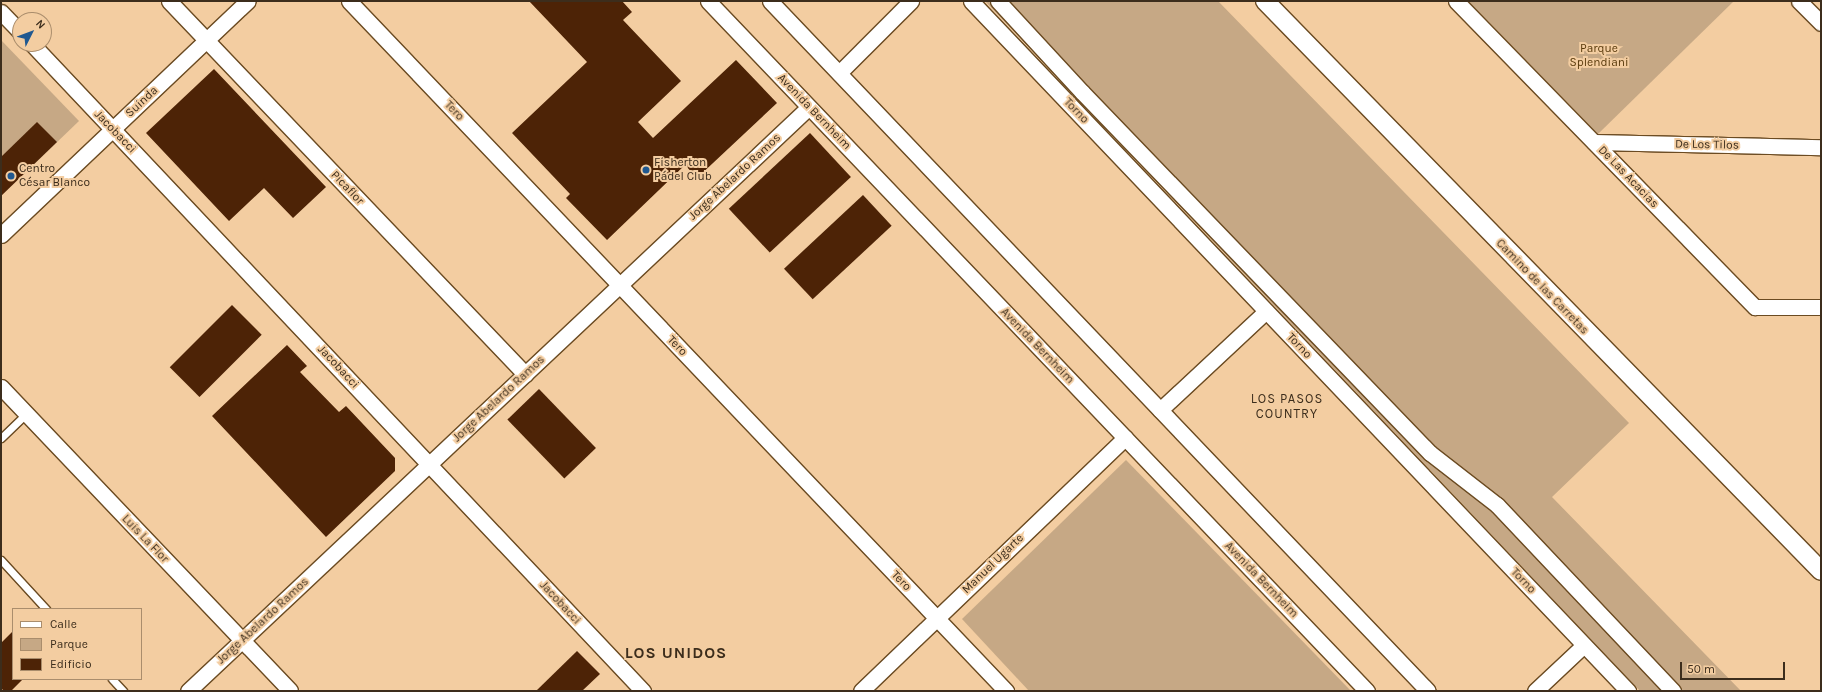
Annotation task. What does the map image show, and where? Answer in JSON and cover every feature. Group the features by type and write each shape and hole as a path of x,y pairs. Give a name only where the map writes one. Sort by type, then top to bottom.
{"street":[{"name":"Picaflor","path":"169,1 525,374"},
{"name":"Suinda","path":"1,235 248,1"},
{"name":"Tero","path":"349,1 1006,691"},
{"name":"Avenida Bernheim","path":"708,1 1367,691"},
{"path":"770,1 1428,691"},
{"path":"839,72 911,1"},
{"name":"Torno","path":"971,1 1628,691"},
{"path":"998,1 1082,92 1424,448 1497,505 1673,691"},
{"name":"Camino de las Carretas","path":"1265,1 1821,571"},
{"name":"De Las Acacias","path":"1456,1 1755,306 1821,307"},
{"path":"1799,1 1821,23"},
{"path":"1,12 12,24"},
{"name":"Jacobacci","path":"40,52 643,691"},
{"name":"Jorge Abelardo Ramos","path":"188,691 809,107"},
{"name":"De Los Tilos","path":"1594,142 1821,147"},
{"path":"1160,410 1266,311"},
{"name":"Luis La Flor","path":"1,388 290,691"},
{"name":"Manuel Ugarte","path":"861,691 1125,438"},
{"path":"1535,691 1584,645"}],"lane":[{"path":"1,438 26,414"},
{"path":"1,560 45,608"},
{"path":"113,680 123,691"}],"green space":[{"path":"985,1 1218,1 1629,423 1552,497 1741,691 1640,691"},
{"name":"Parque Splendiani","path":"1468,1 1734,1 1598,134"},
{"path":"1,40 79,121 1,196"},
{"path":"1126,460 1351,691 1029,691 962,619"}],"building":[{"path":"529,1 622,1 632,12 623,20 681,81 638,122 653,138 736,60 777,103 697,178 685,165 607,240 566,198 570,194 512,133 587,62"},
{"path":"214,69 326,187 293,218 264,188 229,221 146,133"},
{"name":"Centro César Blanco","path":"37,122 57,142 1,196 1,157"},
{"path":"810,133 851,177 770,253 729,209"},
{"path":"863,195 892,226 813,299 784,269"},
{"path":"232,305 262,335 199,397 170,367"},
{"path":"287,345 307,366 300,372 339,412 346,406 395,458 395,471 326,537 212,416"},
{"path":"539,389 596,448 564,479 507,420"},
{"path":"12,632 12,680 22,680 11,691 4,691 1,688 1,643"},
{"path":"577,651 600,674 582,691 536,691"}],"place":[{"name":"Fisherton Pádel Club","path":"646,170"},
{"name":"Centro César Blanco","path":"11,176"}],"district":[{"name":"LOS PASOS COUNTRY","path":"1287,408"},
{"name":"LOS UNIDOS","path":"676,653"}]}
